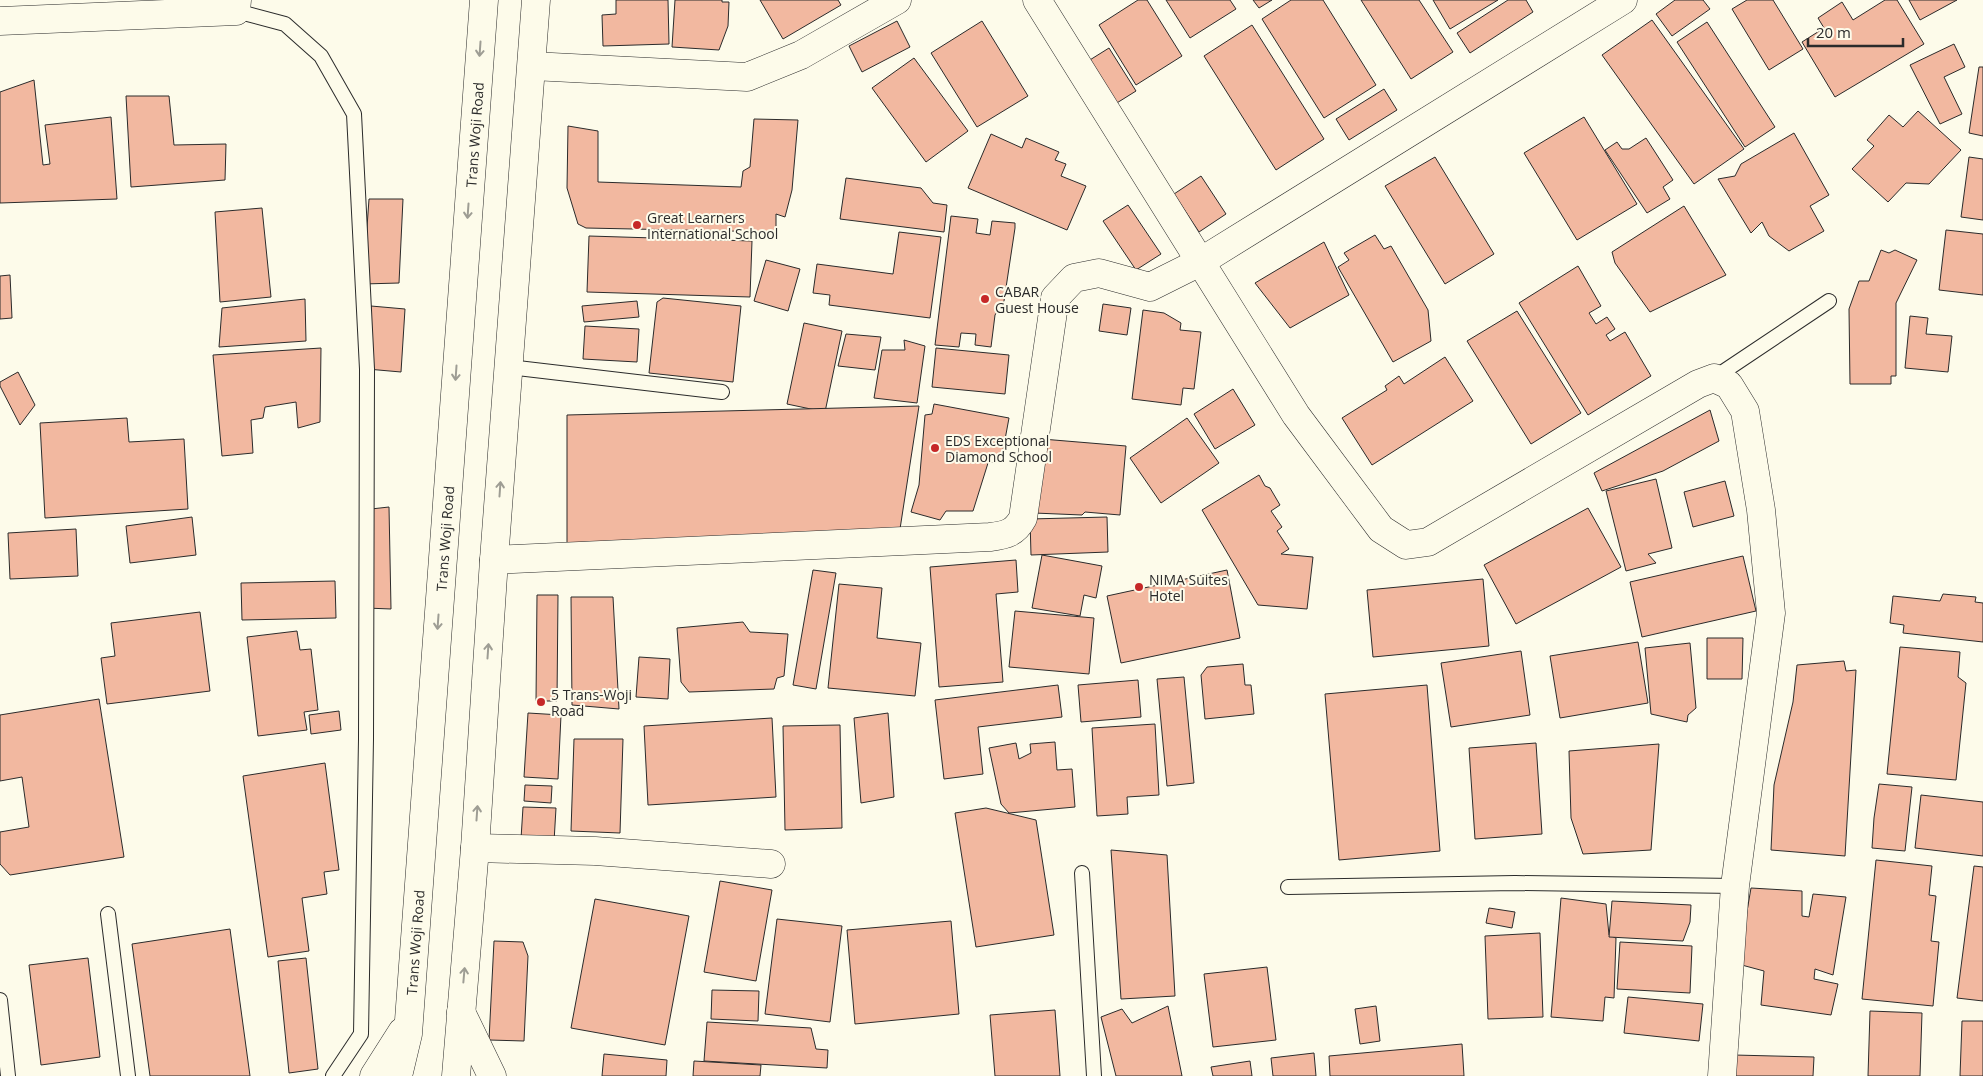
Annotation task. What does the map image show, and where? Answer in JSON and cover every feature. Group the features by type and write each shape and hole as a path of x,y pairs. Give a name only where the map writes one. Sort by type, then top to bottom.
{"street":[{"name":"Trans Woji Road","path":"398,1076 408,1034 484,0"},
{"path":"456,1076 475,848 494,560 536,0"},
{"path":"532,66 747,77 801,55 897,0"},
{"path":"1037,0 1296,415 1381,529 1406,545 1428,542 1689,389 1714,378 1729,385 1745,411 1761,510 1771,614 1735,886 1722,1076"},
{"path":"494,560 990,538 1008,534 1018,527 1023,518 1055,298 1074,278 1099,273 1150,287 1200,262 1622,0"},
{"path":"0,21 237,5"},
{"path":"475,848 595,851 771,864"},
{"path":"461,1012 492,1076"},
{"path":"374,1076 408,1023"}],"lane":[{"path":"237,5 285,24 321,56 354,114 367,369 366,739 361,1034 333,1076"},
{"path":"1714,378 1829,301"},
{"path":"509,367 722,392"},
{"path":"1082,873 1094,1076"},
{"path":"1288,887 1516,883 1735,886"},
{"path":"108,914 128,1076"},
{"path":"0,1000 8,1076"}],"building":[{"path":"616,0 668,0 669,44 603,46 602,15 616,14"},
{"path":"675,0 722,0 722,2 729,2 728,26 719,50 672,47"},
{"path":"760,0 838,0 841,5 783,39"},
{"path":"1138,0 1147,0 1182,56 1136,85 1099,25"},
{"path":"1166,0 1230,0 1236,9 1190,38"},
{"path":"1253,0 1272,0 1259,8"},
{"path":"1291,0 1323,0 1376,85 1324,118 1262,19"},
{"path":"1361,0 1419,0 1453,52 1411,79"},
{"path":"1433,0 1498,0 1450,29"},
{"path":"1508,0 1526,0 1533,12 1470,53 1457,33"},
{"path":"1675,0 1703,0 1710,9 1672,36 1656,14"},
{"path":"1747,0 1773,0 1803,49 1769,70 1732,9"},
{"path":"1885,0 1897,0 1924,44 1835,97 1802,42 1824,28 1818,18 1842,2 1853,20"},
{"path":"1909,0 1957,0 1920,20"},
{"path":"1652,20 1744,149 1694,184 1602,55"},
{"path":"897,21 910,47 862,72 849,46"},
{"path":"982,21 1028,96 977,127 931,53"},
{"path":"1707,22 1775,127 1745,147 1677,42"},
{"path":"1252,25 1324,139 1276,170 1204,56"},
{"path":"1954,44 1965,67 1944,77 1962,114 1940,124 1910,65"},
{"path":"1109,48 1136,91 1112,106 1085,63"},
{"path":"914,58 968,131 926,162 872,88"},
{"path":"1979,67 1983,67 1983,136 1969,133"},
{"path":"34,80 43,165 50,164 45,125 111,117 117,199 0,203 0,92"},
{"path":"1384,89 1397,110 1349,140 1336,119"},
{"path":"126,96 169,96 174,145 226,144 225,180 131,187"},
{"path":"1918,111 1961,150 1929,184 1906,183 1888,202 1852,169 1874,146 1867,140 1889,115 1903,127"},
{"path":"1584,117 1637,204 1577,240 1524,153"},
{"path":"754,119 798,120 792,190 785,217 776,214 776,232 586,228 578,224 567,188 568,126 598,131 598,182 741,187 743,171 750,167"},
{"path":"1794,133 1829,195 1810,206 1824,231 1789,251 1769,236 1762,222 1751,233 1718,179 1735,176 1741,164"},
{"path":"991,134 1022,148 1026,138 1059,152 1055,160 1066,164 1061,176 1086,186 1067,230 968,188"},
{"path":"1646,138 1673,180 1663,187 1670,199 1647,213 1605,150 1617,142 1622,149 1629,149"},
{"path":"1435,157 1494,254 1445,284 1385,186"},
{"path":"1969,157 1983,159 1983,220 1961,217"},
{"path":"1201,176 1226,214 1199,232 1174,194"},
{"path":"846,178 921,188 933,203 947,205 944,232 840,219"},
{"path":"369,199 403,199 399,283 363,284"},
{"path":"1128,205 1161,254 1136,270 1103,221"},
{"path":"1684,206 1726,275 1650,312 1615,263 1612,252"},
{"path":"262,208 271,297 220,302 215,212"},
{"path":"951,216 978,219 976,233 990,235 992,221 1015,223 1004,301 995,315 991,347 975,345 976,334 961,333 959,347 935,345"},
{"path":"1946,230 1983,234 1983,295 1939,290"},
{"path":"899,232 941,237 930,318 829,305 830,295 813,293 817,264 893,274"},
{"path":"1375,235 1384,249 1391,246 1428,310 1431,341 1393,362 1338,267 1349,260 1344,253"},
{"path":"589,236 752,241 750,297 587,292"},
{"path":"1324,242 1349,295 1290,328 1255,283"},
{"path":"1881,250 1889,253 1895,250 1917,260 1896,303 1896,376 1891,376 1891,384 1850,384 1849,309 1859,281 1869,281"},
{"path":"766,260 800,269 788,311 754,301"},
{"path":"1578,266 1601,306 1589,313 1596,324 1607,317 1615,329 1606,335 1610,341 1625,332 1651,376 1588,415 1519,303"},
{"path":"10,275 12,318 0,319 0,276"},
{"path":"663,298 741,306 733,382 649,373 657,302"},
{"path":"305,299 306,341 219,347 222,308"},
{"path":"637,301 639,317 584,322 582,306"},
{"path":"1103,304 1131,308 1127,335 1099,331"},
{"path":"371,306 405,309 401,372 367,369"},
{"path":"1143,310 1164,313 1181,323 1180,330 1201,332 1194,389 1183,388 1181,405 1132,399"},
{"path":"1517,311 1581,413 1531,444 1467,341"},
{"path":"1910,316 1928,318 1926,334 1952,336 1948,372 1905,368"},
{"path":"804,323 842,331 825,412 787,404"},
{"path":"585,326 639,329 637,362 583,359"},
{"path":"846,334 881,337 875,370 838,366"},
{"path":"904,340 925,346 917,403 874,398 882,350 905,350"},
{"path":"321,348 320,422 298,428 296,402 265,407 263,418 251,420 253,453 222,456 213,355"},
{"path":"936,348 1009,355 1005,394 932,387"},
{"path":"1445,357 1473,401 1372,465 1342,418 1387,390 1385,386 1399,376 1404,384"},
{"path":"18,372 35,405 20,425 0,386 0,382"},
{"path":"1233,389 1255,425 1215,449 1194,414"},
{"path":"934,404 1009,418 1001,461 988,463 973,511 946,511 940,520 911,512 919,485 925,415 932,414"},
{"path":"919,406 900,529 567,543 567,415"},
{"path":"1710,410 1719,441 1663,471 1602,491 1594,473"},
{"path":"127,418 129,442 184,439 188,509 45,518 40,423"},
{"path":"1187,418 1219,463 1161,503 1130,458"},
{"path":"1042,439 1126,446 1120,515 1085,512 1082,515 1034,513"},
{"path":"1259,475 1265,486 1270,488 1280,505 1271,511 1282,527 1277,531 1289,549 1281,554 1313,557 1307,609 1258,605 1202,510"},
{"path":"1656,479 1672,548 1648,554 1656,563 1626,571 1606,491"},
{"path":"1725,481 1734,516 1693,527 1684,492"},
{"path":"389,507 391,609 366,608 362,510"},
{"path":"1588,508 1621,567 1516,624 1484,565"},
{"path":"192,517 196,555 130,563 126,526"},
{"path":"1107,517 1108,552 1031,555 1030,519"},
{"path":"76,529 78,576 10,579 8,533"},
{"path":"1042,555 1102,566 1096,598 1084,595 1080,616 1032,608"},
{"path":"1743,556 1756,611 1642,637 1630,582"},
{"path":"1016,560 1018,592 996,594 1003,682 939,687 930,567"},
{"path":"813,570 836,573 816,689 793,685"},
{"path":"1227,570 1240,638 1121,663 1107,596"},
{"path":"1483,579 1489,646 1373,657 1367,590"},
{"path":"335,581 336,618 242,620 241,583"},
{"path":"839,584 882,588 877,638 921,643 915,696 828,688"},
{"path":"1943,594 1976,597 1975,602 1983,603 1983,642 1903,633 1904,625 1890,623 1893,596 1940,601"},
{"path":"537,595 558,595 557,701 536,701"},
{"path":"571,597 613,597 619,709 572,705"},
{"path":"1015,611 1094,618 1089,674 1009,667"},
{"path":"200,612 210,691 107,704 101,658 115,656 111,623"},
{"path":"743,622 750,632 788,634 784,676 777,678 774,689 689,692 681,682 677,628"},
{"path":"297,631 300,650 311,649 318,710 304,712 307,730 258,736 247,637"},
{"path":"1707,638 1743,638 1742,679 1707,679"},
{"path":"1638,642 1648,703 1560,718 1550,656"},
{"path":"1690,643 1696,708 1688,715 1687,722 1651,714 1645,648"},
{"path":"1900,647 1960,652 1958,677 1966,683 1956,780 1887,774"},
{"path":"1521,651 1530,715 1451,727 1441,663"},
{"path":"639,657 670,659 668,699 636,697"},
{"path":"1844,661 1846,671 1856,670 1845,856 1771,850 1774,785 1793,702 1797,665"},
{"path":"1243,664 1245,685 1251,685 1254,714 1205,719 1201,675 1207,667"},
{"path":"1184,677 1194,783 1167,786 1157,679"},
{"path":"1138,680 1141,717 1081,722 1078,685"},
{"path":"1058,685 1062,717 978,727 983,774 944,779 935,700"},
{"path":"1427,685 1440,851 1339,860 1325,694"},
{"path":"99,699 124,857 10,875 0,864 0,832 29,827 22,777 0,781 0,715"},
{"path":"339,711 341,730 311,734 309,715"},
{"path":"528,713 561,715 558,779 524,777"},
{"path":"888,713 894,797 861,803 854,718"},
{"path":"772,718 776,797 648,805 644,726"},
{"path":"1155,724 1159,795 1127,797 1128,814 1097,816 1092,728"},
{"path":"840,725 842,828 785,830 783,726"},
{"path":"574,739 623,739 620,833 571,831"},
{"path":"1055,742 1057,770 1072,769 1075,807 1009,813 1001,804 989,748 1016,743 1019,759 1031,753 1030,744"},
{"path":"1536,743 1542,834 1475,839 1469,748"},
{"path":"1659,744 1651,850 1583,854 1571,818 1569,751"},
{"path":"325,763 339,870 324,872 327,894 302,898 309,951 268,957 243,776"},
{"path":"1879,784 1912,787 1905,851 1872,848"},
{"path":"525,785 552,786 551,803 524,801"},
{"path":"1921,795 1983,802 1983,856 1915,848"},
{"path":"523,807 556,808 554,842 521,839"},
{"path":"986,808 1036,820 1054,935 976,947 955,813"},
{"path":"1111,850 1167,855 1175,996 1121,999"},
{"path":"1876,860 1932,866 1929,895 1936,896 1931,941 1939,942 1933,1006 1862,999"},
{"path":"1974,866 1983,867 1983,1001 1957,998"},
{"path":"720,881 772,890 756,981 704,972"},
{"path":"1751,888 1802,891 1802,916 1809,917 1813,894 1846,897 1833,975 1815,969 1814,979 1838,984 1831,1015 1761,1005 1764,971 1738,964"},
{"path":"1561,898 1606,904 1609,935 1616,938 1614,998 1605,997 1603,1021 1551,1017"},
{"path":"595,899 689,916 665,1045 571,1028"},
{"path":"1612,901 1691,905 1690,922 1683,941 1609,937"},
{"path":"1489,908 1515,912 1512,928 1486,923"},
{"path":"777,919 842,926 830,1022 765,1014"},
{"path":"951,921 959,1014 855,1024 847,930"},
{"path":"230,929 250,1076 150,1076 132,944"},
{"path":"1540,933 1543,1017 1488,1019 1485,936"},
{"path":"494,941 523,942 528,956 524,1041 489,1040"},
{"path":"1620,942 1692,946 1690,993 1617,989"},
{"path":"88,958 100,1057 41,1065 29,965"},
{"path":"306,958 318,1069 289,1073 278,961"},
{"path":"1267,967 1276,1040 1213,1047 1204,974"},
{"path":"712,990 759,991 758,1021 711,1019"},
{"path":"1628,997 1703,1004 1699,1041 1624,1033"},
{"path":"1168,1006 1182,1076 1116,1076 1101,1017 1122,1009 1132,1023"},
{"path":"1376,1006 1380,1041 1360,1044 1355,1009"},
{"path":"1055,1010 1060,1076 995,1076 990,1015"},
{"path":"1870,1011 1922,1013 1920,1076 1868,1076"},
{"path":"1962,1021 1983,1021 1983,1076 1960,1076"},
{"path":"707,1022 811,1028 816,1049 828,1050 827,1068 704,1061"},
{"path":"1462,1044 1464,1076 1330,1076 1329,1056"},
{"path":"1314,1053 1316,1076 1273,1076 1271,1058"},
{"path":"604,1054 667,1060 666,1076 602,1076"},
{"path":"1734,1055 1814,1057 1813,1076 1733,1076"},
{"path":"694,1061 761,1065 760,1076 693,1076"},
{"path":"1250,1061 1252,1076 1213,1076 1211,1067"}],"place":[{"name":"Great Learners International School","path":"637,225"},
{"name":"CABAR Guest House","path":"985,299"},
{"name":"EDS Exceptional Diamond School","path":"935,448"},
{"name":"NIMA Suites Hotel","path":"1139,587"},
{"name":"5 Trans-Woji Road","path":"541,702"}]}
